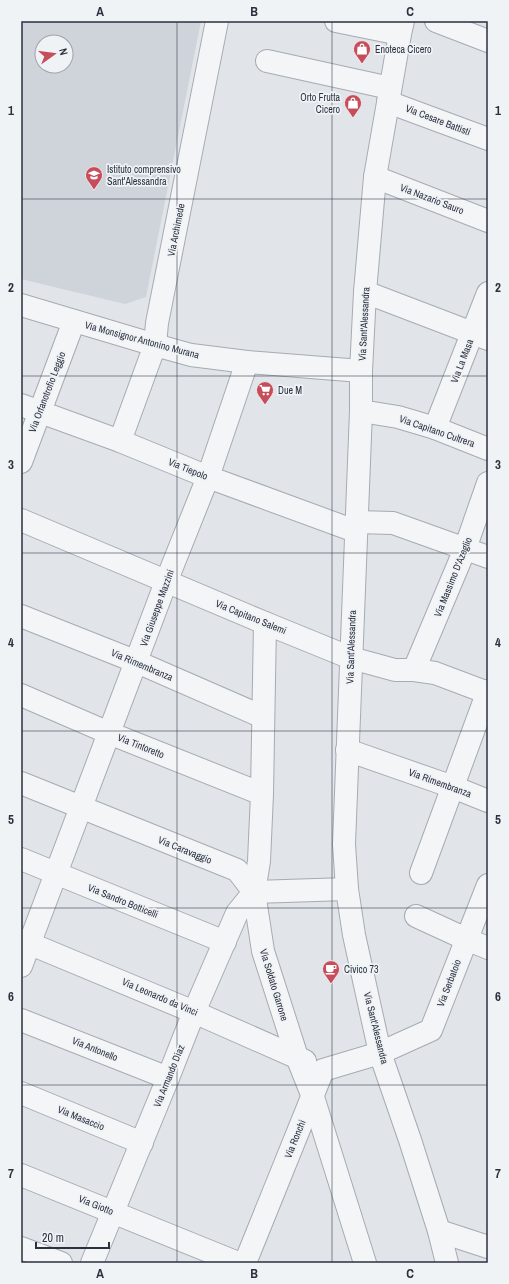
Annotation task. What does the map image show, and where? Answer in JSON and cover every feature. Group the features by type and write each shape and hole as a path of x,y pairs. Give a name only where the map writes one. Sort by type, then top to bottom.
{"street":[{"name":"Via Archimede","path":"120,441 155,345 157,323 217,21"},
{"path":"336,21 401,27"},
{"path":"436,21 488,41"},
{"name":"Via Sant'Alessandra","path":"401,27 375,178 365,292 344,844 347,889 354,935 380,1053 410,1140 447,1263"},
{"name":"Via Cesare Battisti","path":"267,61 389,95 488,139"},
{"name":"Via Nazario Sauro","path":"375,178 488,221"},
{"path":"365,292 480,336"},
{"name":"Via La Masa","path":"435,428 480,336 488,293"},
{"name":"Via Monsignor Antonino Murana","path":"21,305 191,355 247,362 361,371"},
{"name":"Via Orfanotrofio Leggio","path":"21,462 30,409 74,321"},
{"name":"Via Giuseppe Mazzini","path":"21,966 25,942 56,873 137,662 166,582 208,476 247,362"},
{"name":"Via Tiepolo","path":"30,409 120,441 208,476 356,526 393,523 488,557"},
{"name":"Via Capitano Cultrera","path":"361,411 398,417 435,428 488,449"},
{"name":"Via Massimo D'Azeglio","path":"414,670 465,548 488,483"},
{"name":"Via Capitano Salemi","path":"21,520 350,658 395,670 414,670 435,673 488,692"},
{"name":"Via Rimembranza","path":"21,616 137,662 262,717"},
{"name":"Via Soldato Garrone","path":"264,623 262,794 259,861 254,892 263,951 297,1057 313,1097 365,1263"},
{"path":"420,873 488,692"},
{"name":"Via Tintoretto","path":"21,695 109,733 262,794"},
{"name":"Via Rimembranza","path":"347,750 488,800"},
{"name":"Via Caravaggio","path":"21,783 237,870 254,892"},
{"name":"Via Sandro Botticelli","path":"21,859 224,942"},
{"name":"Via Serbatoio","path":"380,1053 431,1030 488,885"},
{"path":"254,892 347,889"},
{"name":"Via Armando Diaz","path":"92,1263 224,942 237,913 254,892"},
{"path":"416,916 488,948"},
{"name":"Via Leonardo da Vinci","path":"25,942 194,1012 323,1070"},
{"name":"Via Antonello","path":"21,1020 168,1078"},
{"path":"323,1070 380,1053"},
{"name":"Via Ronchi","path":"245,1263 323,1070"},
{"name":"Via Masaccio","path":"21,1093 142,1143"},
{"name":"Via Giotto","path":"21,1175 238,1263"},
{"path":"438,1231 488,1247"},
{"path":"21,1248 61,1263"}],"shaded area":[{"name":"Istituto comprensivo Sant'Alessandra","path":"21,21 201,21 146,297 125,304 21,279"}],"place":[{"name":"Enoteca Cicero","path":"362,64"},
{"name":"Orto Frutta Cicero","path":"353,118"},
{"name":"Istituto comprensivo Sant'Alessandra","path":"94,190"},
{"name":"Due M","path":"265,405"},
{"name":"Civico 73","path":"331,984"}]}
